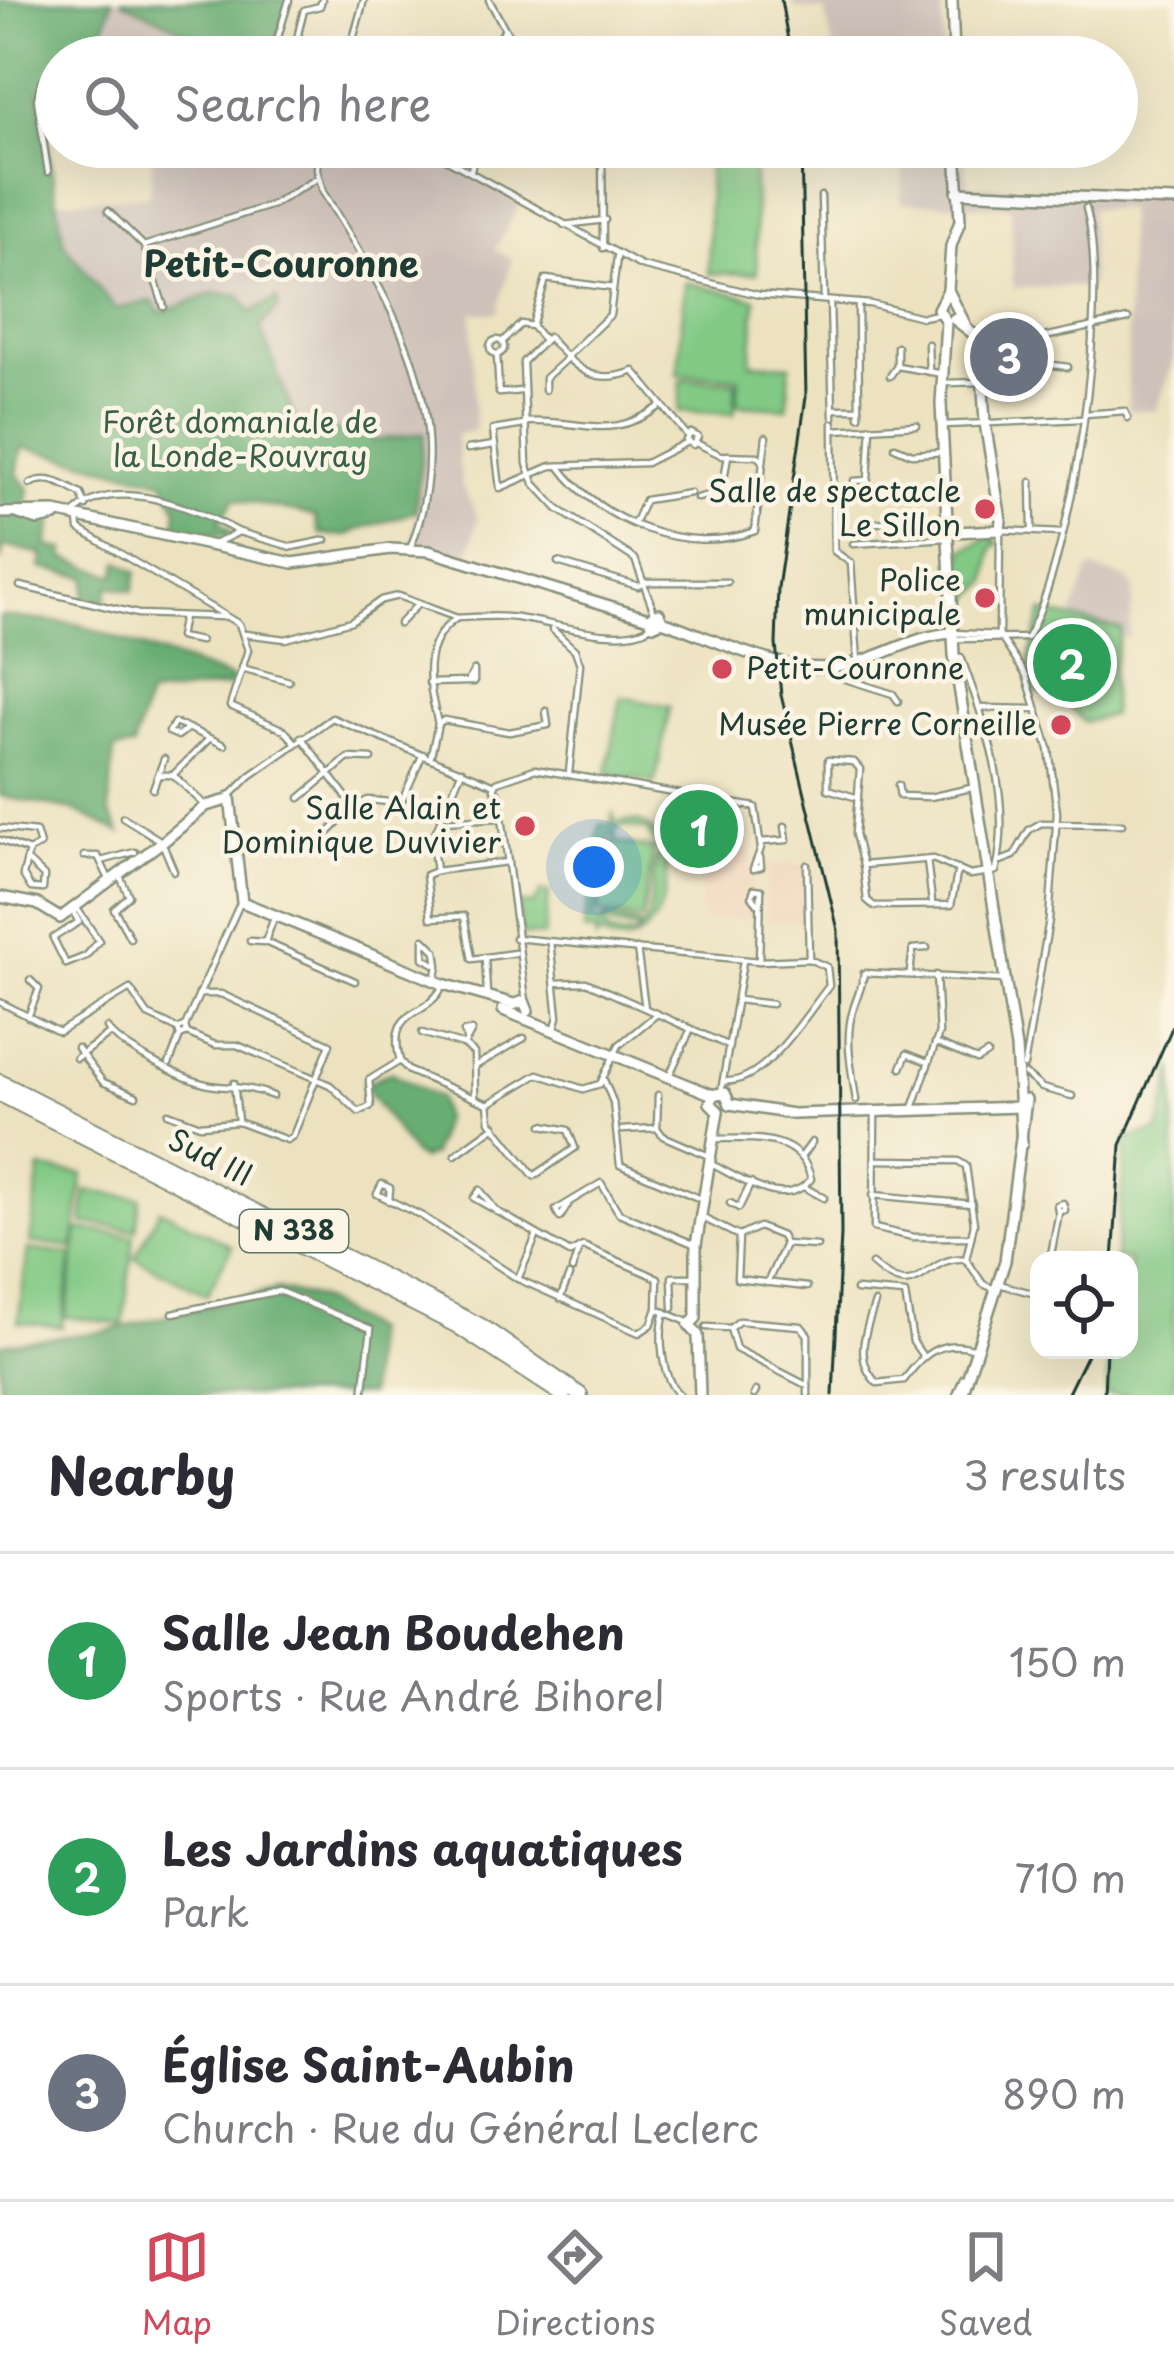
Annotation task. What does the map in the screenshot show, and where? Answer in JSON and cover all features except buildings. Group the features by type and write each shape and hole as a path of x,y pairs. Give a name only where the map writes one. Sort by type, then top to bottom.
{"highway":[{"name":"Sud III","path":"0,1082 481,1326 543,1364 580,1395"},
{"name":"Sud III","path":"0,1094 456,1325 563,1395"},
{"path":"481,1326 555,1365 595,1395"}],"street":[{"path":"278,36 289,0"},
{"path":"299,36 304,10 320,7 322,0"},
{"path":"354,36 364,0"},
{"path":"488,0 507,36"},
{"path":"952,0 953,36"},
{"path":"501,36 504,30"},
{"path":"47,168 48,172"},
{"path":"318,168 318,178 398,316 420,384 427,459 410,549"},
{"path":"467,168 617,256 737,291 950,317 980,339 1030,340 1128,319"},
{"path":"603,168 603,248"},
{"path":"956,168 960,221 950,246 950,317 942,379 952,636 1022,1095 1022,1144 999,1287 959,1395"},
{"path":"144,246 272,205 318,178"},
{"path":"956,192 1174,201"},
{"path":"821,196 833,420 834,551 851,563 859,662"},
{"path":"0,513 38,520 71,517 293,563 410,549 771,657 834,668 923,639 1025,639 1061,533 1082,417 1093,328 1086,208"},
{"path":"109,212 144,246 164,307"},
{"path":"564,225 605,220"},
{"path":"545,390 545,378 606,322 617,256"},
{"path":"532,326 546,279 613,288"},
{"path":"948,296 950,317"},
{"path":"857,303 859,419"},
{"path":"522,391 500,393 497,355 490,344 502,342 521,324 532,326 544,340"},
{"path":"654,619 645,583 624,547 558,509 531,475 523,362 548,337 587,376 611,379 634,371 690,440 728,455 758,456 764,462"},
{"path":"980,339 985,423 1000,530 1001,636 1026,675 1049,749 1057,822 1049,920 1022,1095"},
{"path":"1030,340 1030,362 1068,367"},
{"path":"497,355 504,351 502,342"},
{"path":"928,344 929,372"},
{"path":"890,376 897,366 897,347"},
{"path":"897,366 942,379 983,382"},
{"path":"662,404 632,424 610,429 524,424 493,430 500,488 559,466 633,466 690,440"},
{"path":"942,425 1124,411 1128,418"},
{"path":"833,420 859,419 871,427 917,425"},
{"path":"833,420 859,419"},
{"path":"854,481 868,480 871,427"},
{"path":"559,466 574,487 661,536 755,531 766,437"},
{"path":"468,449 494,445"},
{"path":"895,447 912,454 944,452"},
{"path":"697,498 722,492 728,455"},
{"path":"30,484 46,478 60,483 81,494 86,506"},
{"path":"1031,482 1032,531"},
{"path":"634,524 645,500 690,493"},
{"path":"71,517 86,506 126,494 204,514 239,532 292,547 326,540"},
{"path":"71,517 80,530 229,618 245,634 286,639 351,622 381,600 398,596 457,618 525,619 617,632 654,619"},
{"path":"874,523 946,518"},
{"path":"853,544 1000,530 1061,533"},
{"path":"214,544 239,532"},
{"path":"558,562 638,586 728,582"},
{"path":"20,586 138,614 229,618"},
{"path":"399,624 418,604"},
{"path":"183,616 179,637 200,641"},
{"path":"327,834 368,800 401,802 428,754 438,724 430,682 434,639 457,618"},
{"path":"551,626 580,664 569,773"},
{"path":"245,634 231,707 298,739 354,807"},
{"path":"863,865 927,860 987,876 996,872 997,774 980,708 962,657 954,656 943,642 923,639"},
{"path":"242,668 289,681"},
{"path":"834,668 836,676 893,694 898,701"},
{"path":"430,682 468,682"},
{"path":"980,708 1034,709"},
{"path":"438,724 519,731 548,725 546,712"},
{"path":"0,897 38,904 53,917 74,908 206,806 228,801 298,739 323,722 342,718 494,785 507,862 520,1008"},
{"path":"188,728 224,745"},
{"path":"173,775 208,740"},
{"path":"300,798 351,757 373,759"},
{"path":"153,789 164,759"},
{"path":"857,798 828,789 828,760 858,764 857,798 855,833 871,905 954,903 952,880 958,868"},
{"path":"436,871 433,840 462,770"},
{"path":"494,785 527,770 569,773 755,807 760,857"},
{"path":"158,775 173,775 206,806"},
{"path":"499,794 507,789 503,782"},
{"path":"898,784 900,796 914,797 972,788"},
{"path":"168,1066 227,927 244,899 228,801"},
{"path":"123,817 161,843 173,871"},
{"path":"440,821 500,818"},
{"path":"998,862 1016,854 1034,825 1122,824"},
{"path":"761,842 787,840 784,826"},
{"path":"0,828 36,832 40,844 28,850 0,840"},
{"path":"28,850 29,862 22,875 31,888 43,889 44,876 29,862"},
{"path":"100,861 135,852"},
{"path":"84,856 98,856 129,896 114,909 130,938"},
{"path":"927,860 932,905"},
{"path":"507,862 426,875 430,918 464,916 469,955 484,958 517,953"},
{"path":"807,866 808,959"},
{"path":"759,961 761,890"},
{"path":"244,899 439,982 520,1008"},
{"path":"74,908 99,944 66,964 53,938 79,922 74,908"},
{"path":"265,942 276,913"},
{"path":"515,938 759,961 808,959 827,967 829,986 760,1066 720,1099"},
{"path":"250,941 265,942 355,981"},
{"path":"550,941 553,1031"},
{"path":"637,948 645,1008"},
{"path":"910,972 913,949 927,948"},
{"path":"484,958 485,999"},
{"path":"693,1320 696,1245 743,959"},
{"path":"438,965 439,996 401,1024 400,1061 409,1071 488,1104 538,1074 583,1089 604,1080"},
{"path":"856,1100 850,1051 853,1009 862,995 864,973 1005,980"},
{"path":"914,1110 935,1043 935,974"},
{"path":"28,1017 39,989 30,980"},
{"path":"439,982 520,1008 553,1031 683,1086 793,1114 992,1106 1022,1095 1072,1096"},
{"path":"555,983 586,982 729,1046"},
{"path":"0,1002 65,1030 125,989 143,1009 182,1031 215,1045 237,1045 318,1080 362,1112 371,1102 369,1080 400,1061"},
{"path":"168,1113 200,1125 238,1122 281,1141 293,1136 331,1050 327,1040 221,994 199,994"},
{"path":"737,1000 772,1004"},
{"path":"657,1014 620,1045 604,1080 615,1114 618,1162 703,1200"},
{"path":"668,1080 691,1029"},
{"path":"136,1096 103,1082 78,1054 109,1030 120,1046 214,1086 234,1084 273,1096"},
{"path":"422,1033 466,1042 477,1064 475,1100"},
{"path":"477,1064 524,1038"},
{"path":"1016,1045 1029,1040"},
{"path":"935,1043 977,1060 987,1054"},
{"path":"1016,1045 1022,1095"},
{"path":"901,1068 907,1054 928,1062"},
{"path":"234,1084 238,1122"},
{"path":"657,1128 658,1095"},
{"path":"488,1104 494,1126 534,1176 575,1148 570,1131 543,1125"},
{"path":"875,1113 872,1220 878,1232 971,1237"},
{"path":"455,1155 494,1126"},
{"path":"622,1130 657,1128 676,1146 778,1195 805,1187 824,1198"},
{"path":"713,1139 773,1138 801,1157 811,1174 805,1187"},
{"path":"801,1157 812,1142"},
{"path":"874,1160 963,1163 972,1204 966,1258 983,1284 1030,1293"},
{"path":"568,1205 601,1183 620,1213 696,1245"},
{"path":"730,1203 739,1208 751,1183"},
{"path":"874,1195 972,1204"},
{"path":"389,1201 422,1216 518,1279 639,1334 661,1310"},
{"path":"497,1212 571,1253 579,1248"},
{"path":"1052,1251 1059,1212"},
{"path":"701,1216 739,1236"},
{"path":"739,1236 759,1227 781,1236 785,1244"},
{"path":"739,1236 736,1280 807,1287"},
{"path":"518,1279 536,1237"},
{"path":"785,1244 817,1246"},
{"path":"767,1284 785,1244"},
{"path":"560,1300 579,1248"},
{"path":"579,1248 658,1278 664,1358 671,1387 680,1395"},
{"path":"872,1264 896,1281 911,1282 950,1257 966,1258"},
{"path":"664,1272 672,1277 694,1276"},
{"path":"672,1277 673,1307"},
{"path":"856,1290 905,1294 913,1342 922,1356"},
{"path":"172,1312 279,1291 351,1318 371,1329 363,1395"},
{"path":"875,1303 863,1333 872,1379 897,1384 922,1356 952,1345 979,1350"},
{"path":"661,1310 693,1320 702,1331 700,1395"},
{"path":"702,1331 730,1328 736,1321 806,1330 808,1395"},
{"path":"730,1328 736,1349 808,1386"}],"shaded area":[{"path":"113,0 120,0 195,36 101,36"},
{"path":"792,0 942,0 943,36 830,36 825,11 795,9"},
{"path":"151,168 458,168 520,203 495,250 512,259 497,313 472,313 475,430 456,435 462,486 478,517 468,559 411,545 421,485 373,441 368,424 330,433 297,425 260,327 279,307 251,312 239,295 214,293 160,313 151,301 115,309 64,244 57,201 149,196"},
{"path":"902,168 966,168 969,185 1174,192 1174,359 1156,410 1128,410 1127,209 1090,209 1091,286 1013,288 1011,207 901,202"},
{"path":"1090,568 1128,579 1134,589 1129,637 1121,637 1120,629 1072,616"},
{"path":"699,849 752,849 753,920 700,920"},
{"path":"805,864 804,921 766,921 766,865"}],"green space":[{"name":"Forêt domaniale de la Londe-Rouvray","path":"0,0 113,0 101,36 36,36 36,168 52,168 64,244 115,309 152,301 161,313 214,293 239,295 251,312 277,299 279,307 260,327 297,424 330,433 368,424 373,441 424,433 415,511 347,536 320,534 314,516 235,499 219,522 231,530 228,536 175,529 177,509 164,481 22,447 17,474 29,489 26,506 11,514 53,518 47,546 65,550 64,558 115,576 119,561 137,572 133,591 109,586 105,602 84,598 87,577 41,568 43,554 4,546 0,562"},
{"path":"120,0 289,0 278,36 195,36"},
{"path":"708,168 754,168 757,273 709,274"},
{"path":"685,282 756,299 751,363 790,365 787,408 737,405 739,378 678,374"},
{"path":"681,379 736,382 734,414 679,411"},
{"path":"992,536 998,544 992,548 988,582 963,606 955,562 962,562 963,550"},
{"path":"1042,612 1121,629 1112,671 1112,715 1084,722 1058,695 1035,693 1030,658"},
{"path":"0,616 77,624 233,679 230,686 148,696 133,747 114,750 109,811 120,833 73,810 0,796"},
{"path":"621,697 670,707 655,783 607,773"},
{"path":"613,812 615,823 641,823 658,837 666,859 666,886 658,912 644,932 624,941 599,934 596,939 595,932 584,931 600,824 611,825","holes":["624,826 647,830 661,852 646,923 638,933 626,936 607,932 604,923 639,930 640,925 604,917 599,925 594,917 606,838 611,833 616,838 615,830"]},
{"path":"723,812 726,841 692,840 691,855 681,855 681,839 671,835 673,819"},
{"path":"610,841 654,849 642,920 598,913"},
{"path":"541,892 549,893 544,936 521,935 518,904 533,905"},
{"path":"1174,1068 1174,1395 1107,1395 1109,1359 1138,1359 1138,1251 1116,1251 1127,1139 1159,1131"},
{"path":"391,1072 439,1098 443,1119 432,1155 420,1159 413,1154 363,1084"},
{"path":"40,1169 83,1174 73,1248 30,1242"},
{"path":"86,1191 140,1198 136,1230 82,1223"},
{"path":"160,1209 232,1246 207,1295 135,1258"},
{"path":"78,1229 134,1236 123,1324 66,1317"},
{"path":"28,1249 72,1255 62,1327 18,1322"},
{"path":"277,1289 317,1298 371,1331 369,1395 0,1395 0,1344 102,1332"}],"railway":[{"path":"781,0 787,36"},
{"path":"801,168 806,397 778,588 776,644 781,695 838,930 841,1235 833,1395"},
{"path":"1114,1251 1121,1145 1174,1023"},
{"path":"1067,1395 1085,1359"},
{"path":"1104,1395 1106,1359"}],"place":[{"name":"Église Saint-Aubin","path":"1009,357"},
{"name":"Salle de spectacle Le Sillon","path":"985,509"},
{"name":"Police municipale","path":"985,598"},
{"name":"Les Jardins aquatiques","path":"1072,663"},
{"name":"Petit-Couronne","path":"722,669"},
{"name":"Musée Pierre Corneille","path":"1061,725"},
{"name":"Salle Alain et Dominique Duvivier","path":"525,826"},
{"name":"Salle Jean Boudehen","path":"699,829"}],"district":[{"name":"Petit-Couronne","path":"281,264"}]}
